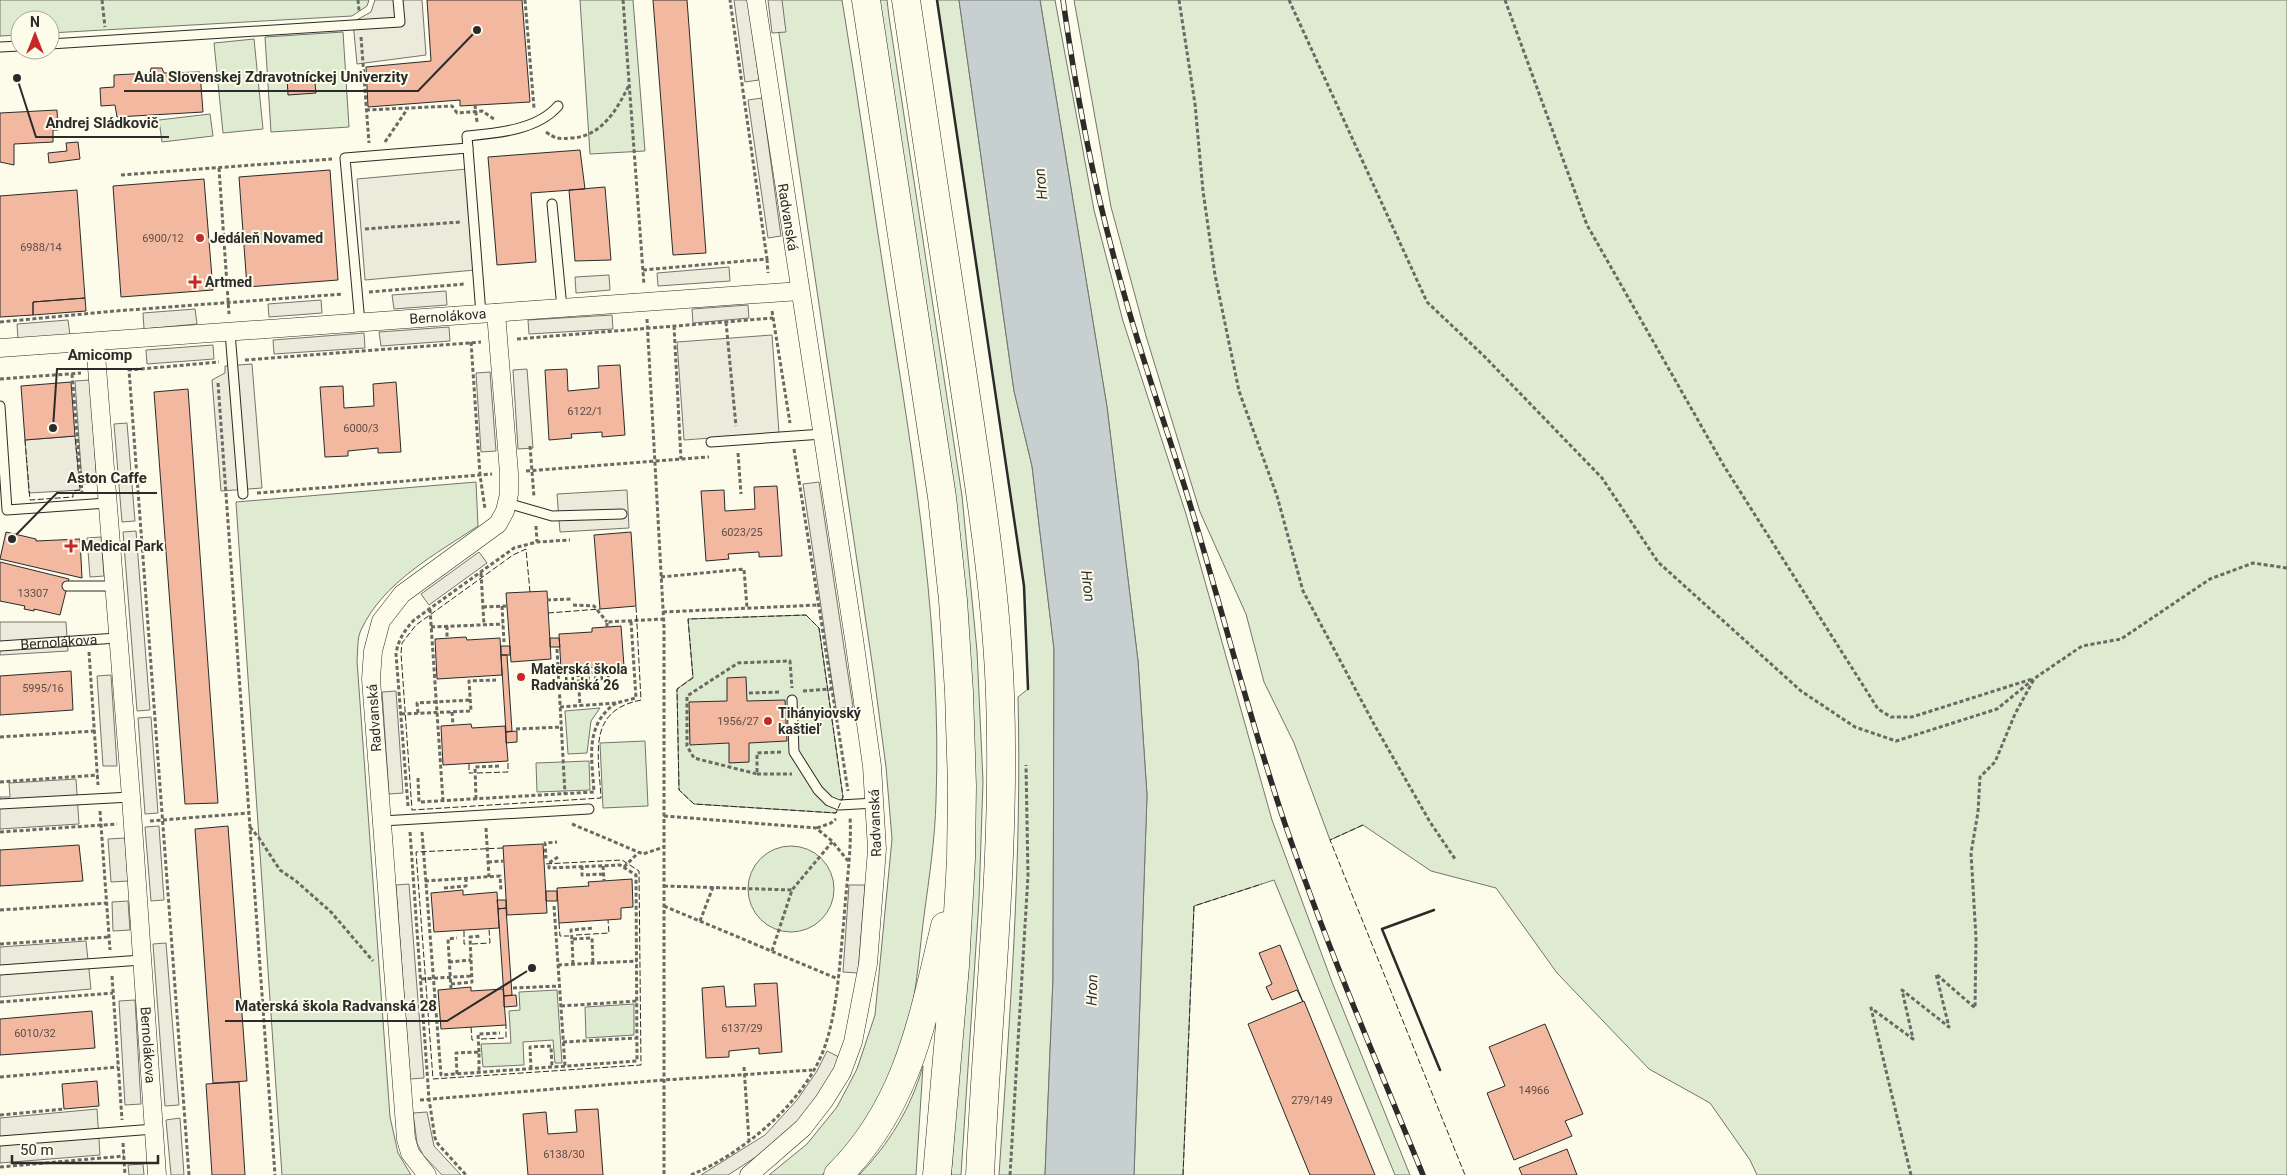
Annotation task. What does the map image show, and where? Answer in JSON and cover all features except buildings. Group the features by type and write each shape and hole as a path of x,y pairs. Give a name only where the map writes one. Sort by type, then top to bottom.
{"highway":[{"path":"866,0 942,497 952,590 962,776 961,859 955,966 937,1175"},
{"path":"906,0 981,493 993,596 1000,692 1002,784 1000,857 980,1175"},
{"path":"838,1175 865,1147 887,1111 906,1073 926,1004 961,859"}],"street":[{"name":"Radvanská","path":"749,1175 803,1128 824,1101 842,1072 853,1042 869,955 877,849 876,803 854,639 756,0"},
{"name":"Bernolákova","path":"0,348 800,291"},
{"name":"Radvanská","path":"427,1175 410,1152 406,1140 392,976 372,678 372,651 380,621 402,594 489,532 498,524 507,503 509,473 499,340 489,313"},
{"name":"Bernolákova","path":"95,342 131,797 157,1175"}],"lane":[{"path":"60,43 400,22 398,0"},
{"path":"489,313 479,283 467,136 494,133 533,123 550,114 558,106"},
{"path":"360,323 345,158 468,148"},
{"path":"552,204 562,308"},
{"path":"230,332 242,494"},
{"path":"0,406 7,510 107,503"},
{"path":"711,442 823,434"},
{"path":"507,503 535,512 569,517 622,514"},
{"path":"67,586 113,586"},
{"name":"Bernolákova","path":"0,646 118,638"},
{"path":"792,696 794,752 818,790 829,801 845,805 876,803"},
{"path":"0,804 131,797"},
{"path":"382,821 589,809"},
{"path":"0,970 142,960"},
{"path":"0,1141 154,1129"}],"path":[{"path":"102,0 106,40"},
{"path":"525,0 534,112"},
{"path":"623,0 644,288"},
{"path":"730,0 768,273"},
{"path":"1179,0 1195,104 1203,190 1215,275 1239,391 1277,496 1303,591 1375,726 1455,859"},
{"path":"1289,0 1427,302 1484,356 1602,478 1658,562 1801,691 1855,727 1896,741 1997,708 2035,678 2082,646 2122,639 2210,579 2253,563 2287,568"},
{"path":"1505,0 1587,225 1724,466 1878,709 1891,717 1912,717 2035,678"},
{"path":"360,25 366,110 372,156"},
{"path":"533,123 556,139 584,138 603,125 620,104 629,85"},
{"path":"475,105 476,112"},
{"path":"366,110 452,106 457,113 482,111 494,119 502,118"},
{"path":"372,156 408,107"},
{"path":"121,175 345,158"},
{"path":"219,168 230,332"},
{"path":"352,230 474,220"},
{"path":"643,270 767,259"},
{"path":"0,322 479,283"},
{"path":"646,314 664,619 664,1175"},
{"path":"189,1175 129,370 773,318"},
{"path":"726,322 741,494"},
{"path":"674,326 681,459"},
{"path":"471,342 480,475 486,516"},
{"path":"216,362 217,372"},
{"path":"0,379 87,373"},
{"path":"72,374 83,505"},
{"path":"218,381 275,1175"},
{"path":"530,446 535,512"},
{"path":"785,452 795,451"},
{"path":"728,456 747,454"},
{"path":"226,495 719,456"},
{"path":"493,554 495,562"},
{"path":"661,577 744,570 747,608"},
{"path":"481,572 484,625"},
{"path":"547,600 573,599"},
{"path":"573,605 594,606 607,622 607,627"},
{"path":"663,612 818,605"},
{"path":"502,606 504,642"},
{"path":"483,607 507,606"},
{"path":"430,609 443,801"},
{"path":"607,622 664,619"},
{"path":"560,707 616,703 636,698 631,621"},
{"path":"431,627 503,624"},
{"path":"447,626 447,638"},
{"path":"88,640 126,1175"},
{"path":"557,650 566,794"},
{"path":"757,774 757,753 794,752 796,774 757,774 694,758 688,746 687,696 738,663 790,661 792,696"},
{"path":"558,674 606,672"},
{"path":"578,673 580,706"},
{"path":"1912,1175 1870,1008 1913,1039 1902,990 1949,1028 1936,974 1976,1008 1976,938 1971,853 1978,812 1980,777 1995,762 2015,714 2035,678"},
{"path":"401,714 471,711 469,682 496,680"},
{"path":"750,693 792,696 832,689"},
{"path":"418,714 417,703 470,700"},
{"path":"418,778 419,802 594,792 593,735 603,711 616,703"},
{"path":"452,712 453,724"},
{"path":"516,730 562,728"},
{"path":"0,737 95,731"},
{"path":"1010,1175 1028,876 1026,757"},
{"path":"476,799 475,767 501,766"},
{"path":"0,782 98,775"},
{"path":"485,815 489,877"},
{"path":"664,816 816,828 832,841 848,861"},
{"path":"421,819 441,1075 637,1061 636,875 620,865 549,868 549,863 558,857"},
{"path":"565,822 643,854 664,847"},
{"path":"249,826 280,870 296,881 331,912 380,970 392,976"},
{"path":"772,951 792,890 832,841"},
{"path":"544,857 546,857 545,843 558,842"},
{"path":"624,867 638,852"},
{"path":"488,862 504,861"},
{"path":"582,866 582,875 604,874"},
{"path":"604,866 604,881"},
{"path":"426,881 500,876 501,891"},
{"path":"443,880 444,890 466,886 466,878"},
{"path":"500,881 505,881"},
{"path":"664,886 792,890"},
{"path":"700,921 712,888"},
{"path":"0,910 107,903"},
{"path":"554,906 565,1066"},
{"path":"664,906 838,979"},
{"path":"573,964 571,930 594,928"},
{"path":"451,984 472,982 470,937 481,936"},
{"path":"0,944 109,937"},
{"path":"451,989 448,939 457,938"},
{"path":"572,939 592,938 593,963"},
{"path":"449,962 471,960"},
{"path":"558,965 636,961"},
{"path":"420,978 472,976"},
{"path":"513,988 559,986"},
{"path":"0,1002 113,992"},
{"path":"561,1006 637,1001"},
{"path":"480,1072 478,1034 500,1033"},
{"path":"563,1042 637,1038"},
{"path":"531,1069 530,1047 551,1046 552,1067"},
{"path":"457,1074 456,1053 479,1052"},
{"path":"0,1077 118,1067"},
{"path":"744,1067 750,1141"},
{"path":"403,1103 664,1080 813,1070"},
{"path":"0,1115 64,1109"},
{"path":"0,1168 124,1156"}],"green space":[{"path":"0,0 369,0 367,6 352,16 60,32 60,10 10,10 10,36 0,36"},
{"path":"580,0 633,0 645,151 590,154"},
{"path":"774,0 842,0 917,491 931,615 935,677 936,801 932,859 913,1003 905,1037 876,1103 857,1133 822,1175 769,1175 807,1144 837,1107 857,1069 875,1015 892,839 886,767 874,676"},
{"path":"878,0 887,0 962,496 977,651 983,781 979,900 961,1175 951,1175 971,900"},
{"path":"937,0 959,0 1014,391 1032,466 1054,649 1053,979 1045,1175 999,1175 1017,877 1018,697 1028,689 1024,586"},
{"path":"1040,0 1055,0 1094,210 1123,321 1186,514 1272,820 1332,982 1410,1175 1395,1175 1274,880 1194,906 1183,1175 1134,1175 1147,795 1138,661 1107,407"},
{"path":"1074,0 2287,0 2287,1175 1757,1175 1750,1160 1710,1103 1649,1069 1557,973 1496,888 1431,871 1363,825 1330,840 1294,743 1264,682 1246,614 1200,512 1146,336 1111,207"},
{"path":"343,32 349,127 271,132 265,37"},
{"path":"254,39 263,129 223,133 214,43"},
{"path":"210,114 213,136 162,142 159,120"},
{"path":"476,482 478,526 412,570 397,583 371,613 361,630 358,641 357,661 390,1117 398,1153 411,1175 282,1175 236,502"},
{"path":"806,615 819,628 843,797 836,813 694,804 679,790 677,689 693,677 688,619"},
{"path":"600,708 591,721 587,753 568,754 565,711"},
{"path":"645,741 648,806 603,808 600,743"},
{"path":"589,761 590,790 537,792 536,763"},
{"path":"791,846 815,853 827,865 834,889 827,913 815,925 791,932 767,925 755,913 748,889 755,865 767,853"},
{"path":"557,990 562,1063 555,1063 553,1040 523,1042 524,1065 483,1067 481,1044 511,1043 509,1011 520,1010 519,992"},
{"path":"634,1004 634,1035 586,1038 585,1007"},
{"path":"923,1066 916,1175 859,1175 880,1151 898,1125 912,1096"}],"shaded area":[{"path":"375,0 422,0 426,55 357,64 353,22 371,12"},
{"path":"734,0 748,0 759,80 745,82"},
{"path":"768,0 782,0 786,32 772,33"},
{"path":"762,98 781,236 768,238 748,100"},
{"path":"467,169 475,270 365,280 357,179"},
{"path":"729,267 730,281 658,286 657,273"},
{"path":"609,275 610,290 576,293 575,277"},
{"path":"446,291 447,305 394,309 392,295"},
{"path":"321,300 322,313 269,317 268,304"},
{"path":"748,305 749,318 693,323 692,309"},
{"path":"195,309 197,324 144,329 143,313"},
{"path":"612,315 613,329 529,334 528,320"},
{"path":"68,320 70,335 18,339 17,324"},
{"path":"449,327 450,341 381,346 379,332"},
{"path":"364,333 365,348 274,354 273,340"},
{"path":"772,335 779,433 684,440 677,342"},
{"path":"213,345 214,359 147,364 146,350"},
{"path":"252,364 262,488 221,491 212,380 225,373 225,366"},
{"path":"527,369 533,448 518,449 513,370"},
{"path":"490,372 496,451 481,452 476,373"},
{"path":"90,380 97,483 82,484 75,381"},
{"path":"127,423 135,521 122,522 114,424"},
{"path":"75,436 80,490 29,493 25,440"},
{"path":"819,482 853,707 836,709 803,484"},
{"path":"627,490 629,528 560,532 557,494"},
{"path":"136,531 150,710 137,711 123,532"},
{"path":"101,537 104,576 90,577 87,538"},
{"path":"479,552 487,563 429,605 421,594"},
{"path":"0,622 66,622 68,651 0,655"},
{"path":"111,675 117,766 103,766 97,676"},
{"path":"396,691 403,793 389,794 382,692"},
{"path":"151,717 158,813 145,814 138,718"},
{"path":"76,779 79,824 0,829 0,797 10,797 9,783"},
{"path":"159,826 164,900 151,901 145,827"},
{"path":"125,838 128,881 111,882 108,839"},
{"path":"409,884 424,1078 410,1079 396,885"},
{"path":"849,885 865,885 858,973 843,972"},
{"path":"128,901 130,930 113,931 112,902"},
{"path":"86,941 91,989 0,997 0,947"},
{"path":"166,943 179,1105 165,1106 153,944"},
{"path":"135,1000 141,1104 125,1105 119,1001"},
{"path":"827,1051 839,1057 830,1078 809,1109 787,1133 773,1146 728,1175 701,1175 765,1135 797,1100 817,1071"},
{"path":"97,1109 100,1155 0,1163 0,1118"},
{"path":"427,1112 434,1146 461,1175 442,1175 423,1155 417,1143 413,1113"},
{"path":"180,1118 184,1175 171,1175 166,1120"},
{"path":"143,1164 144,1175 129,1175 128,1165"}],"water":[{"name":"Hron","path":"959,0 1040,0 1107,407 1138,661 1147,795 1134,1175 1045,1175 1053,979 1054,649 1032,466 1014,391"}],"railway":[{"path":"1063,0 1087,140 1111,245 1135,333 1178,464 1268,772 1297,858 1331,949 1423,1175"}],"hedge":[{"path":"581,679 610,678"},
{"path":"565,679 576,679"}],"fence":[{"path":"25,440 30,500 73,497 73,491 80,490 75,436"},
{"path":"530,592 526,549 513,555 416,625 402,643 401,653 412,810 601,798 598,751 604,725 611,714 623,706 641,700 636,606"},
{"path":"548,613 600,609"},
{"path":"806,615 819,628 843,797 836,813 694,804 679,790 677,689 693,678 688,619 806,615"},
{"path":"477,773 508,772 508,761"},
{"path":"469,764 469,773 473,773"},
{"path":"1363,825 1330,840 1465,1175"},
{"path":"503,848 416,852 433,1079 641,1065 639,871 622,860 544,864"},
{"path":"1183,1175 1194,906 1262,884"},
{"path":"576,935 609,933 608,920"},
{"path":"559,923 560,936 569,936"},
{"path":"472,944 490,943 489,929"},
{"path":"464,931 464,944 468,944"},
{"path":"481,1039 506,1038 506,1025"},
{"path":"471,1027 472,1040 476,1040"}],"wall":[{"path":"937,0 1024,586 1028,689"},
{"path":"1434,910 1382,929 1440,1070"}],"place":[{"name":"Aula Slovenskej Zdravotníckej Univerzity","path":"477,30"},
{"name":"Andrej Sládkovič","path":"17,78"},
{"name":"Jedáleň Novamed","path":"200,238"},
{"name":"Artmed","path":"195,282"},
{"name":"Amicomp","path":"53,428"},
{"name":"Aston Caffe","path":"12,539"},
{"name":"Medical Park","path":"71,546"},
{"name":"Materská škola Radvanská 26","path":"521,677"},
{"name":"Tihányiovský kaštieľ","path":"768,721"},
{"name":"Materská škola Radvanská 28","path":"532,968"}]}
